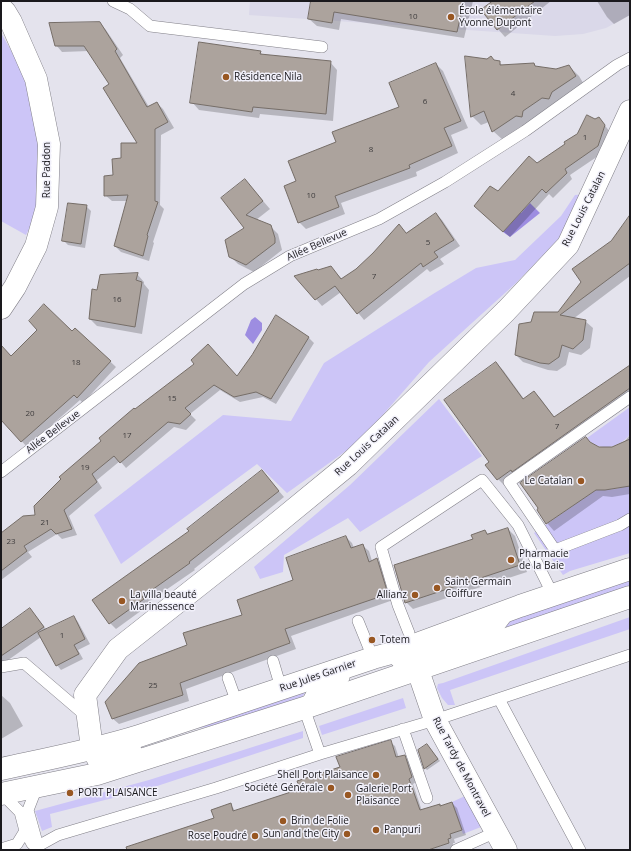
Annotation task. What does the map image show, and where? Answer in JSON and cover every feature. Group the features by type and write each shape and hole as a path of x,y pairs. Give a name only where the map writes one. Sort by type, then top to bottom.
{"street":[{"name":"Rue Paddon","path":"1,8 10,22 36,79 49,144 47,207 36,246 15,287 1,308"},
{"name":"Rue Louis Catalan","path":"92,748 85,695 118,649 264,534 348,465 506,310 568,245 630,111"},
{"name":"Rue Jules Garnier","path":"1,769 92,748 107,746 139,736 281,688 395,652 630,568"},
{"path":"1,791 37,787 97,774 304,708 630,597"},
{"path":"417,670 424,654 490,629 502,613"},
{"name":"Rue Tardy de Montravel","path":"395,652 402,659 413,656 435,720 501,841"},
{"path":"92,748 98,759 109,762 200,733 219,735"},
{"path":"1,791 78,771 88,757 92,748"}],"lane":[{"path":"113,1 130,9 150,26 322,47"},
{"name":"Allée Bellevue","path":"1,472 244,284 290,256 379,219 445,182 525,131 617,65 630,58"},
{"path":"630,398 508,482 555,550 620,525 630,519"},
{"path":"409,633 398,605 381,547 482,480 518,525 548,585"},
{"path":"358,620 373,658"},
{"path":"320,754 304,708 313,691 385,662 395,652"},
{"path":"39,848 58,835 435,720 630,655"},
{"path":"273,661 281,688"},
{"path":"1,667 24,663 88,718"},
{"path":"228,678 237,703"},
{"path":"499,699 580,850"},
{"path":"403,729 427,798"},
{"path":"37,787 28,810 39,848"},
{"path":"1,791 20,812 25,831 32,844 39,848"},
{"path":"1,849 17,844 25,831"},
{"path":"456,850 501,841"}],"shaded area":[{"name":"École élémentaire Yvonne Dupont","path":"250,1 630,1 630,15 606,28 583,34 555,36 249,15"},
{"path":"1,33 24,73 36,123 40,170 36,215 26,235 1,221"},
{"path":"589,194 569,227 548,250 516,283 429,362 360,441 287,493 257,464 121,564 94,515 223,415 291,421 324,363 476,268 515,260 561,216 575,195"},
{"path":"530,203 540,213 510,237 503,232 511,223 507,219 516,209 521,213"},
{"path":"255,317 262,323 262,330 253,344 245,335 251,320"},
{"path":"439,399 482,456 360,532 348,518 284,555 283,572 260,579 254,567 350,485"},
{"path":"630,407 630,434 621,443 609,447 603,447 597,446 587,438"},
{"path":"630,485 630,553 570,571 563,575 534,533 596,490 616,489"},
{"path":"630,574 630,588 494,632 517,612"},
{"path":"630,617 630,629 450,690 455,705 448,705 442,698 437,688 438,684"},
{"path":"311,685 299,701 225,724 179,731"},
{"path":"403,698 406,708 322,735 319,726"},
{"path":"303,731 303,738 148,789 50,814 52,827 42,831 35,811 149,780"},
{"path":"465,796 481,827 463,834 452,802"}],"building":[{"path":"311,1 464,1 457,32 334,12 332,23 308,19"},
{"path":"493,1 535,1 497,30 481,10"},
{"path":"100,22 117,49 115,51 147,107 157,102 168,122 155,129 155,201 158,202 147,235 143,256 114,246 128,195 104,196 104,176 113,175 112,159 121,158 121,143 137,143 103,88 109,84 84,46 55,46 49,23"},
{"path":"199,42 261,51 260,54 331,61 326,114 253,107 252,112 190,103"},
{"path":"465,56 487,59 491,56 494,60 500,61 500,65 534,63 535,66 556,69 569,65 576,76 552,92 549,99 542,98 523,111 522,117 516,116 492,132 484,111 471,117"},
{"path":"436,63 461,121 444,128 452,146 409,165 410,168 335,196 339,207 298,223 284,186 296,181 288,161 336,142 332,132 399,107 389,83"},
{"path":"587,115 595,119 599,117 605,125 598,146 565,169 567,173 546,193 542,189 503,232 474,206 490,186 498,191 529,156 537,163 565,144 564,142 577,134"},
{"path":"245,179 263,201 246,215 271,225 275,238 275,243 246,265 229,257 225,240 244,228 221,198"},
{"path":"68,203 87,205 81,244 62,241"},
{"path":"436,213 454,240 434,252 438,257 423,267 421,263 357,314 335,286 315,300 294,276 331,266 341,279 356,269 373,253 399,224 406,233"},
{"path":"630,215 630,263 560,315 586,320 583,340 573,349 562,345 559,357 549,364 540,363 515,355 519,324 531,322 534,312 558,312 581,282 572,269 611,241"},
{"path":"138,273 136,280 142,282 135,327 89,319 92,289 97,290 100,275"},
{"path":"44,304 72,331 75,328 111,361 77,398 74,395 21,442 1,420 1,345 11,356 37,330 29,321"},
{"path":"276,315 309,337 271,399 256,392 234,397 214,385 185,408 191,414 180,424 168,422 120,463 114,456 92,474 97,482 64,510 72,529 56,534 51,529 24,546 27,551 1,571 1,533 23,516 35,515 34,506 61,479 59,477 101,441 99,438 134,408 135,409 194,364 191,360 208,344 237,376 252,355"},
{"path":"496,362 523,399 534,391 554,417 630,365 630,388 512,472 511,470 497,480 485,465 489,462 444,400"},
{"name":"Le Catalan","path":"586,437 590,442 599,447 612,447 630,439 630,486 596,490 546,524 537,510 538,508 520,483"},
{"path":"262,470 279,491 189,562 190,563 142,597 144,599 109,624 92,600 189,531 187,529"},
{"path":"508,528 520,565 405,603 394,565 473,539 471,535 485,530 487,534"},
{"path":"346,536 351,548 363,544 369,562 377,558 388,594 285,629 290,643 180,683 183,695 112,719 105,702 139,663 187,645 183,633 242,615 237,600 293,580 286,558"},
{"path":"30,608 44,627 1,656 1,629"},
{"path":"74,616 85,639 74,645 79,654 56,666 38,633"},
{"name":"Galerie Port Plaisance","path":"391,740 396,757 405,755 412,777 409,779 420,810 452,802 462,830 450,834 451,838 448,839 449,843 428,850 127,850 126,847 214,818 211,810 231,803 233,811 300,789 297,781 340,767 336,757"},
{"path":"427,744 438,759 424,769 418,750"}],"place":[{"name":"École élémentaire Yvonne Dupont","path":"451,17"},
{"name":"Résidence Nila","path":"226,77"},
{"name":"Le Catalan","path":"581,481"},
{"name":"Pharmacie de la Baie","path":"511,560"},
{"name":"Saint Germain Coiffure","path":"437,588"},
{"name":"Allianz","path":"415,595"},
{"name":"La villa beauté Marinessence","path":"122,601"},
{"name":"Totem","path":"372,640"},
{"name":"Shell Port Plaisance","path":"376,775"},
{"name":"Société Générale","path":"331,788"},
{"name":"PORT PLAISANCE","path":"70,793"},
{"name":"Galerie Port Plaisance","path":"348,795"},
{"name":"Brin de Folie","path":"283,821"},
{"name":"Panpuri","path":"376,830"},
{"name":"Sun and the City","path":"347,834"},
{"name":"Rose Poudré","path":"255,836"}]}
